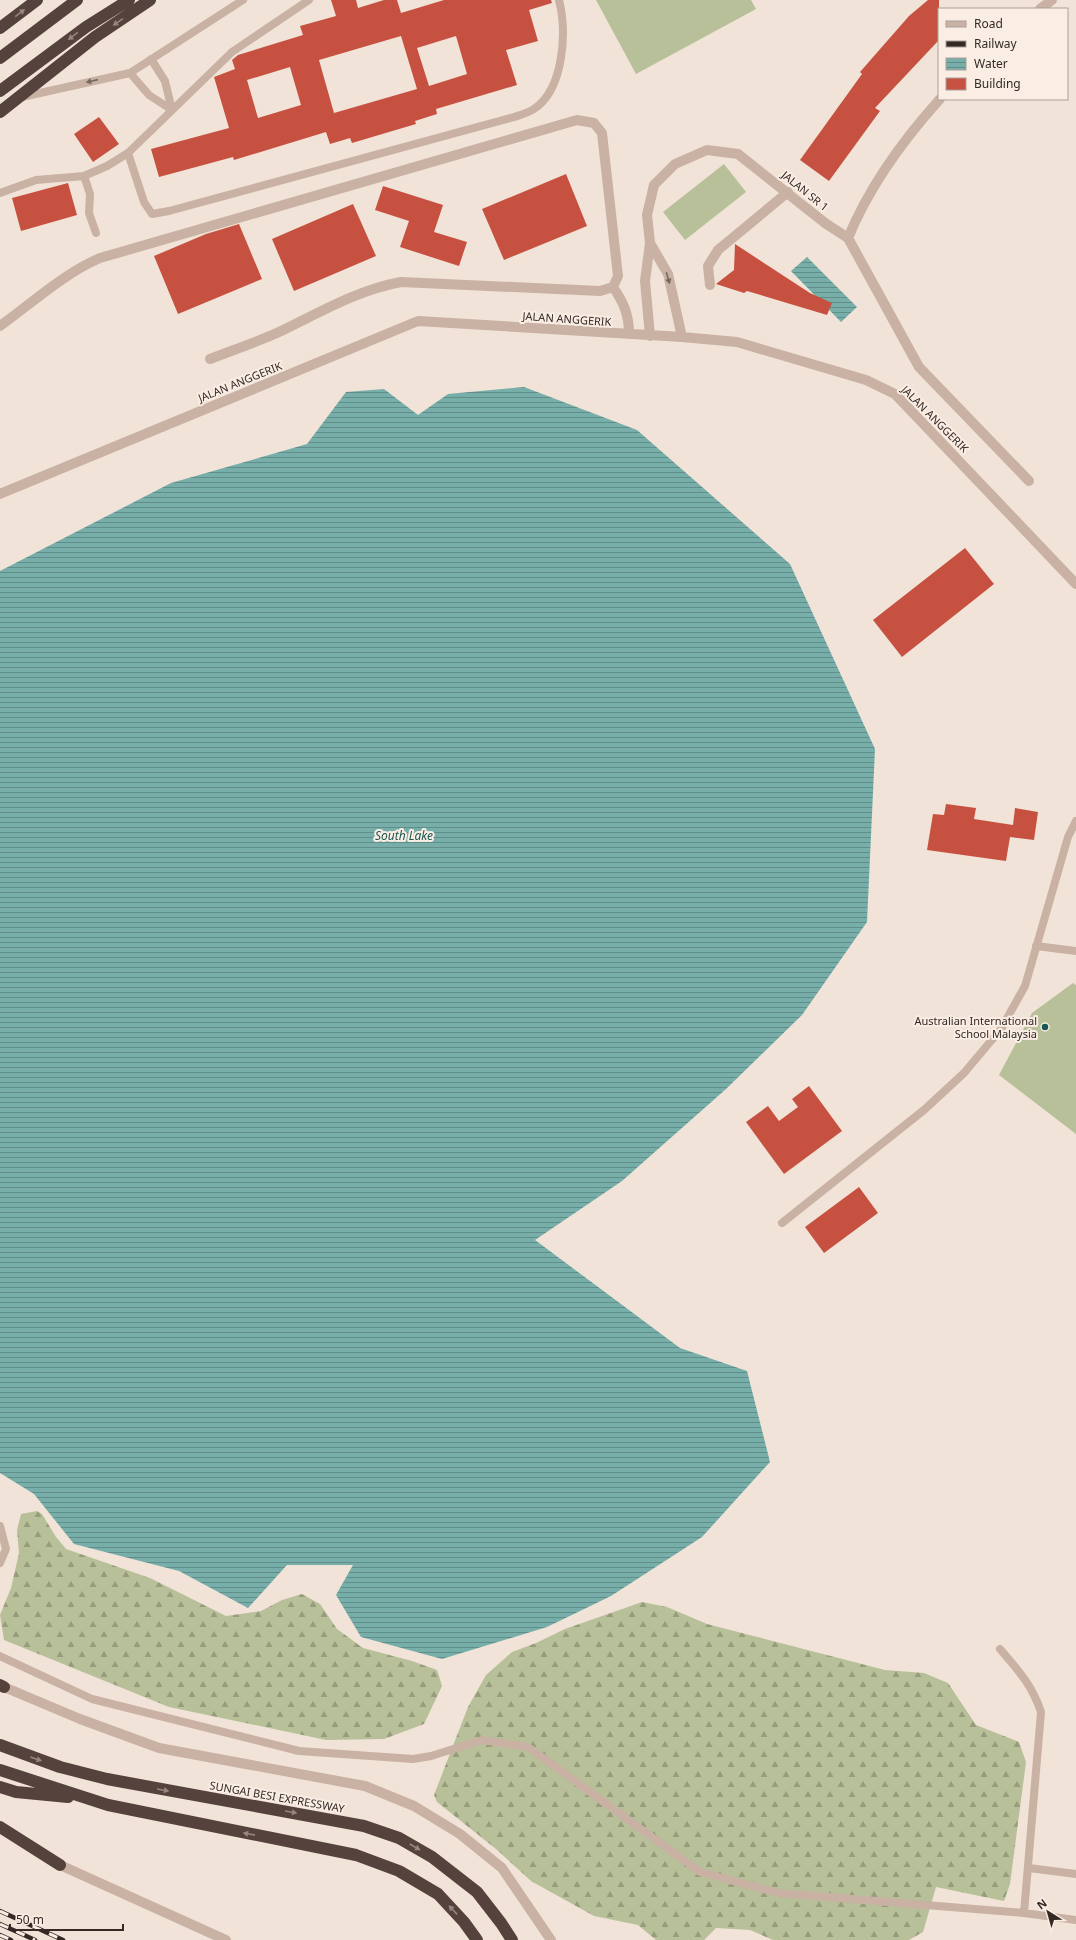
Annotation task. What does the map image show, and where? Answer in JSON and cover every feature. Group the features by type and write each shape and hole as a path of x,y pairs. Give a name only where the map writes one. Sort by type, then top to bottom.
{"highway":[{"path":"0,28 38,0"},
{"path":"0,58 77,0"},
{"path":"0,91 86,27 129,0"},
{"path":"0,112 94,37 150,0"},
{"path":"0,1740 5,1747"},
{"name":"SUNGAI BESI EXPRESSWAY","path":"5,1747 60,1767 106,1779 364,1826 399,1838 432,1857 477,1892 512,1940"},
{"path":"0,1770 90,1799 225,1829 356,1855 399,1871 438,1894 464,1922 477,1940"},
{"path":"0,1787 16,1792 90,1799"},
{"path":"0,1794 16,1792"},
{"path":"0,1827 60,1865"},
{"path":"0,1832 27,1851 60,1865"}],"street":[{"path":"1041,8 1052,0"},
{"path":"939,100 897,153 859,210 848,238 920,367 1029,482"},
{"path":"0,326 84,265 100,258 577,120 594,123 602,133 618,276 613,287 600,291 401,282 379,286 359,293 278,333 210,358"},
{"name":"JALAN SR 1","path":"650,243 647,215 654,185 675,164 707,150 738,154 788,192 825,223 848,238"},
{"path":"710,285 708,266 718,250 788,192"},
{"path":"650,243 646,281 650,336"},
{"path":"650,243 668,274 682,337"},
{"path":"613,287 626,310 629,320 629,334"},
{"name":"JALAN ANGGERIK","path":"0,494 418,321 682,337 737,342 866,380 895,394 918,416 1076,584"},
{"path":"1,1686 80,1719 159,1748 365,1786 414,1806 460,1834 502,1868 551,1940"},
{"path":"60,1865 226,1940"}],"lane":[{"path":"16,99 130,73 243,0"},
{"path":"0,194 36,180 84,176 107,166 128,153 232,52 309,0"},
{"path":"128,153 144,202 152,214 170,211 514,117 534,110 545,98 555,81 562,54 562,13 559,0"},
{"path":"151,59 165,81 172,110"},
{"path":"130,73 149,95 172,110"},
{"path":"84,176 90,194 89,213 96,233"},
{"path":"782,1223 924,1110 964,1073 1001,1029 1025,986 1068,837 1076,821"},
{"path":"1036,946 1076,951"},
{"path":"0,1526 6,1549 0,1563"},
{"path":"1000,1649 1028,1682 1035,1694 1041,1712 1029,1868 1024,1912"},
{"path":"0,1656 92,1699 299,1751 413,1760 482,1740 528,1747 700,1872 778,1893 1024,1912 1076,1920"},
{"path":"1029,1868 1076,1874"}],"green space":[{"path":"596,0 751,0 756,9 636,74"},
{"path":"724,164 746,192 685,240 663,212"},
{"path":"1073,983 1076,985 1076,1134 999,1075 1032,1013"},
{"path":"37,1511 42,1514 56,1537 66,1549 150,1578 226,1616 261,1611 282,1600 302,1594 320,1604 337,1629 363,1648 412,1661 437,1670 442,1686 424,1724 384,1739 326,1740 169,1707 4,1640 0,1615 11,1588 19,1553 17,1530 21,1514"},
{"path":"642,1602 667,1607 707,1624 885,1670 924,1673 948,1683 976,1725 1019,1742 1026,1762 1010,1884 1004,1901 936,1887 923,1932 909,1940 773,1940 750,1930 716,1928 704,1940 656,1940 638,1925 594,1916 531,1881 496,1849 437,1802 434,1795 468,1707 486,1675 512,1652 536,1643 565,1629"}],"water":[{"path":"807,257 857,307 841,322 791,271"},
{"name":"South Lake","path":"524,387 637,430 790,564 875,749 867,922 802,1015 726,1089 622,1181 535,1240 680,1348 747,1371 770,1462 702,1537 611,1596 547,1627 442,1659 361,1637 336,1595 353,1565 287,1565 248,1608 179,1571 74,1544 34,1494 0,1473 0,571 171,483 307,444 346,392 384,389 418,415 448,394"}],"building":[{"path":"331,0 356,0 358,8 384,0 397,0 401,13 444,0 551,0 552,3 529,10 538,41 506,50 517,85 436,109 437,114 415,121 416,124 352,143 350,138 330,144 326,132 234,160 233,157 159,177 151,149 229,128 214,77 235,69 232,60 238,55 303,35 300,26 336,16","holes":["401,36 417,89 334,113 319,60","456,36 467,74 429,86 417,48","290,67 301,105 258,118 247,80"]},
{"path":"928,0 939,0 938,41 875,108 880,111 829,181 800,160 862,74 860,72 909,16"},
{"path":"99,117 119,144 93,162 74,134"},
{"path":"566,174 587,226 504,260 482,209"},
{"path":"68,183 77,215 21,231 12,198"},
{"path":"383,186 443,205 434,232 467,242 459,266 400,247 409,221 375,210"},
{"path":"353,204 376,256 294,291 272,239"},
{"path":"239,224 262,279 178,314 154,256 206,234"},
{"path":"735,244 810,293 832,303 827,315 747,291 744,293 716,284 734,270"},
{"path":"965,548 994,584 902,657 873,620"},
{"path":"946,804 976,808 974,819 1013,825 1015,808 1038,812 1034,840 1010,837 1006,861 927,850 933,814 944,815"},
{"path":"809,1086 842,1131 784,1174 746,1122 768,1106 779,1121 798,1107 792,1099"},
{"path":"859,1187 878,1213 824,1253 805,1227"}],"railway":[{"path":"0,1911 63,1940"},
{"path":"0,1924 35,1940"},
{"path":"0,1935 11,1940"}],"place":[{"name":"Australian International School Malaysia","path":"1045,1027"}]}
